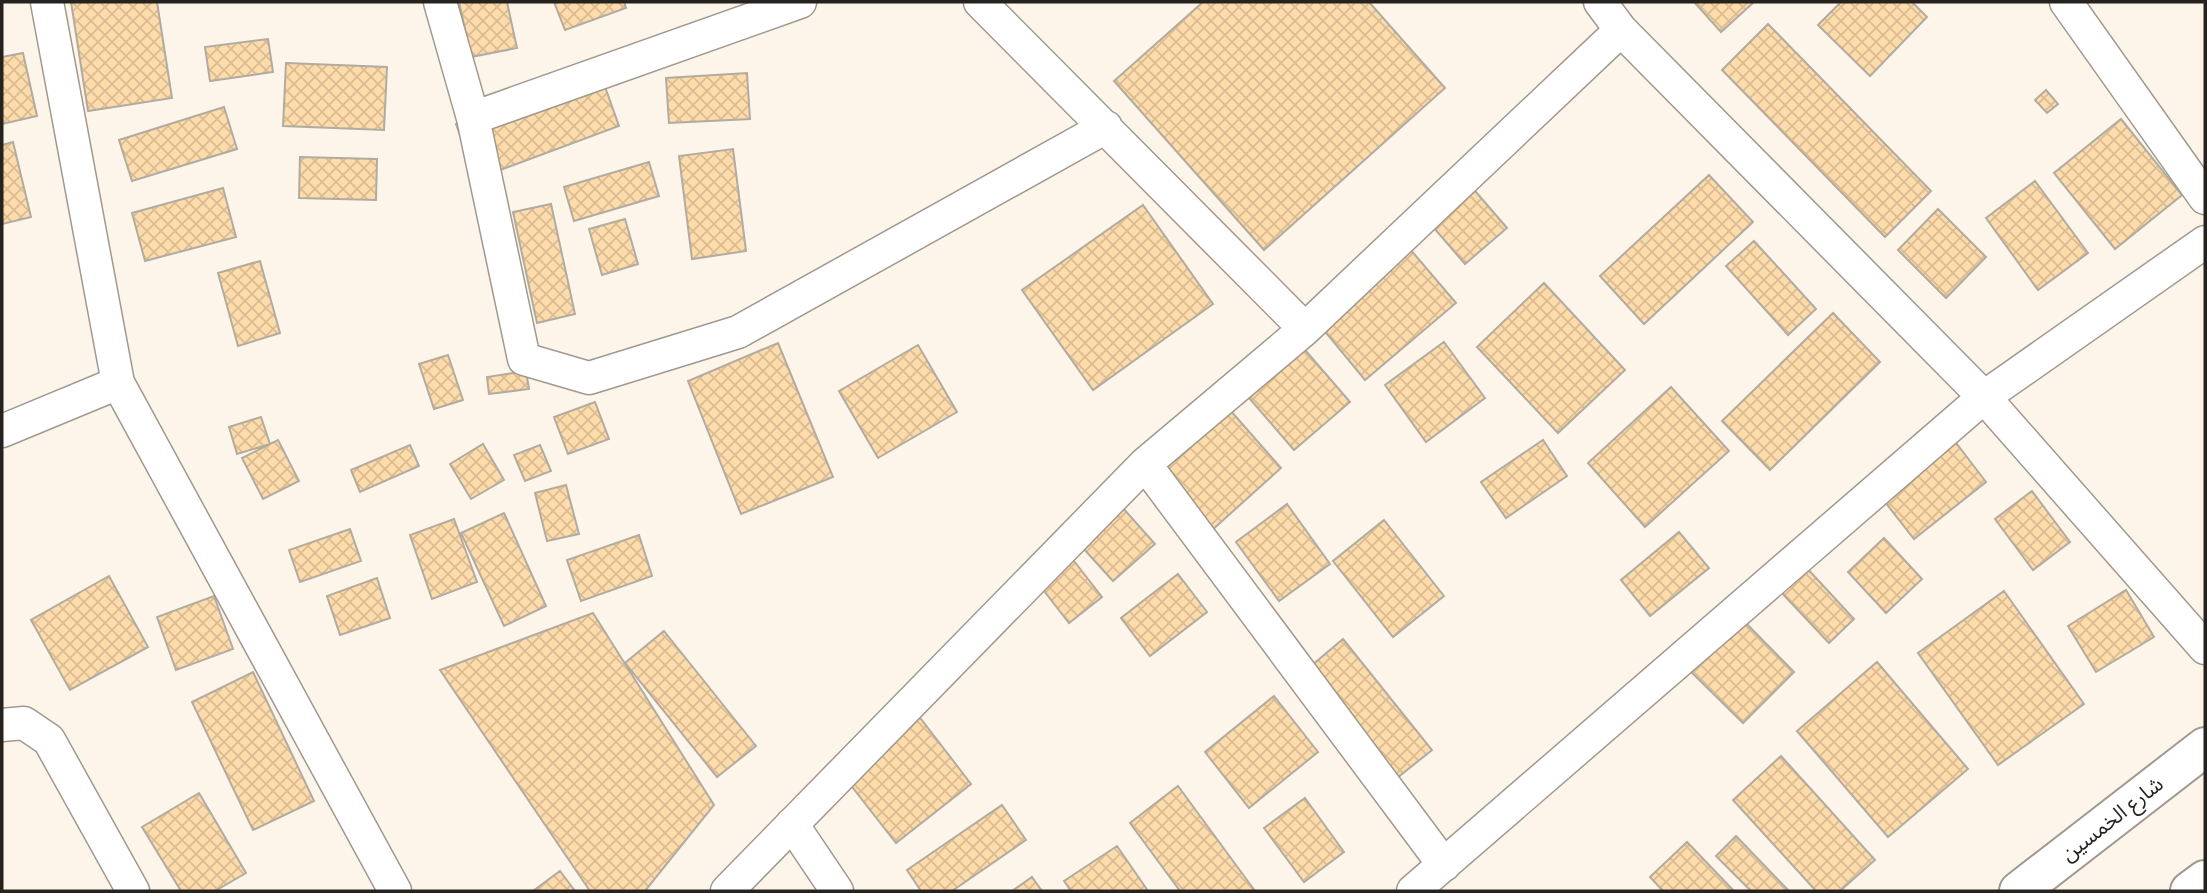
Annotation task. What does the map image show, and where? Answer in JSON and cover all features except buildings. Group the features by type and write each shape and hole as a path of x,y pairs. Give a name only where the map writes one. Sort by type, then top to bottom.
{"main road":[{"name":"شارع الخمسين","path":"2019,891 2205,747"},
{"path":"2190,891 2205,880"}],"street":[{"path":"47,2 118,383 395,891"},
{"path":"440,2 473,118 524,359 589,378 738,332 1106,127"},
{"path":"473,118 800,2"},
{"path":"980,2 1305,328"},
{"path":"1600,2 1621,30 1984,397 2205,648"},
{"path":"2066,2 2205,198"},
{"path":"727,891 1145,464 1305,328 1621,30"},
{"path":"1413,891 1984,397 2205,242"},
{"path":"2,431 118,383"},
{"path":"1145,464 1444,866"},
{"path":"2,725 24,723 50,740 133,891"},
{"path":"792,824 836,891"}]}
